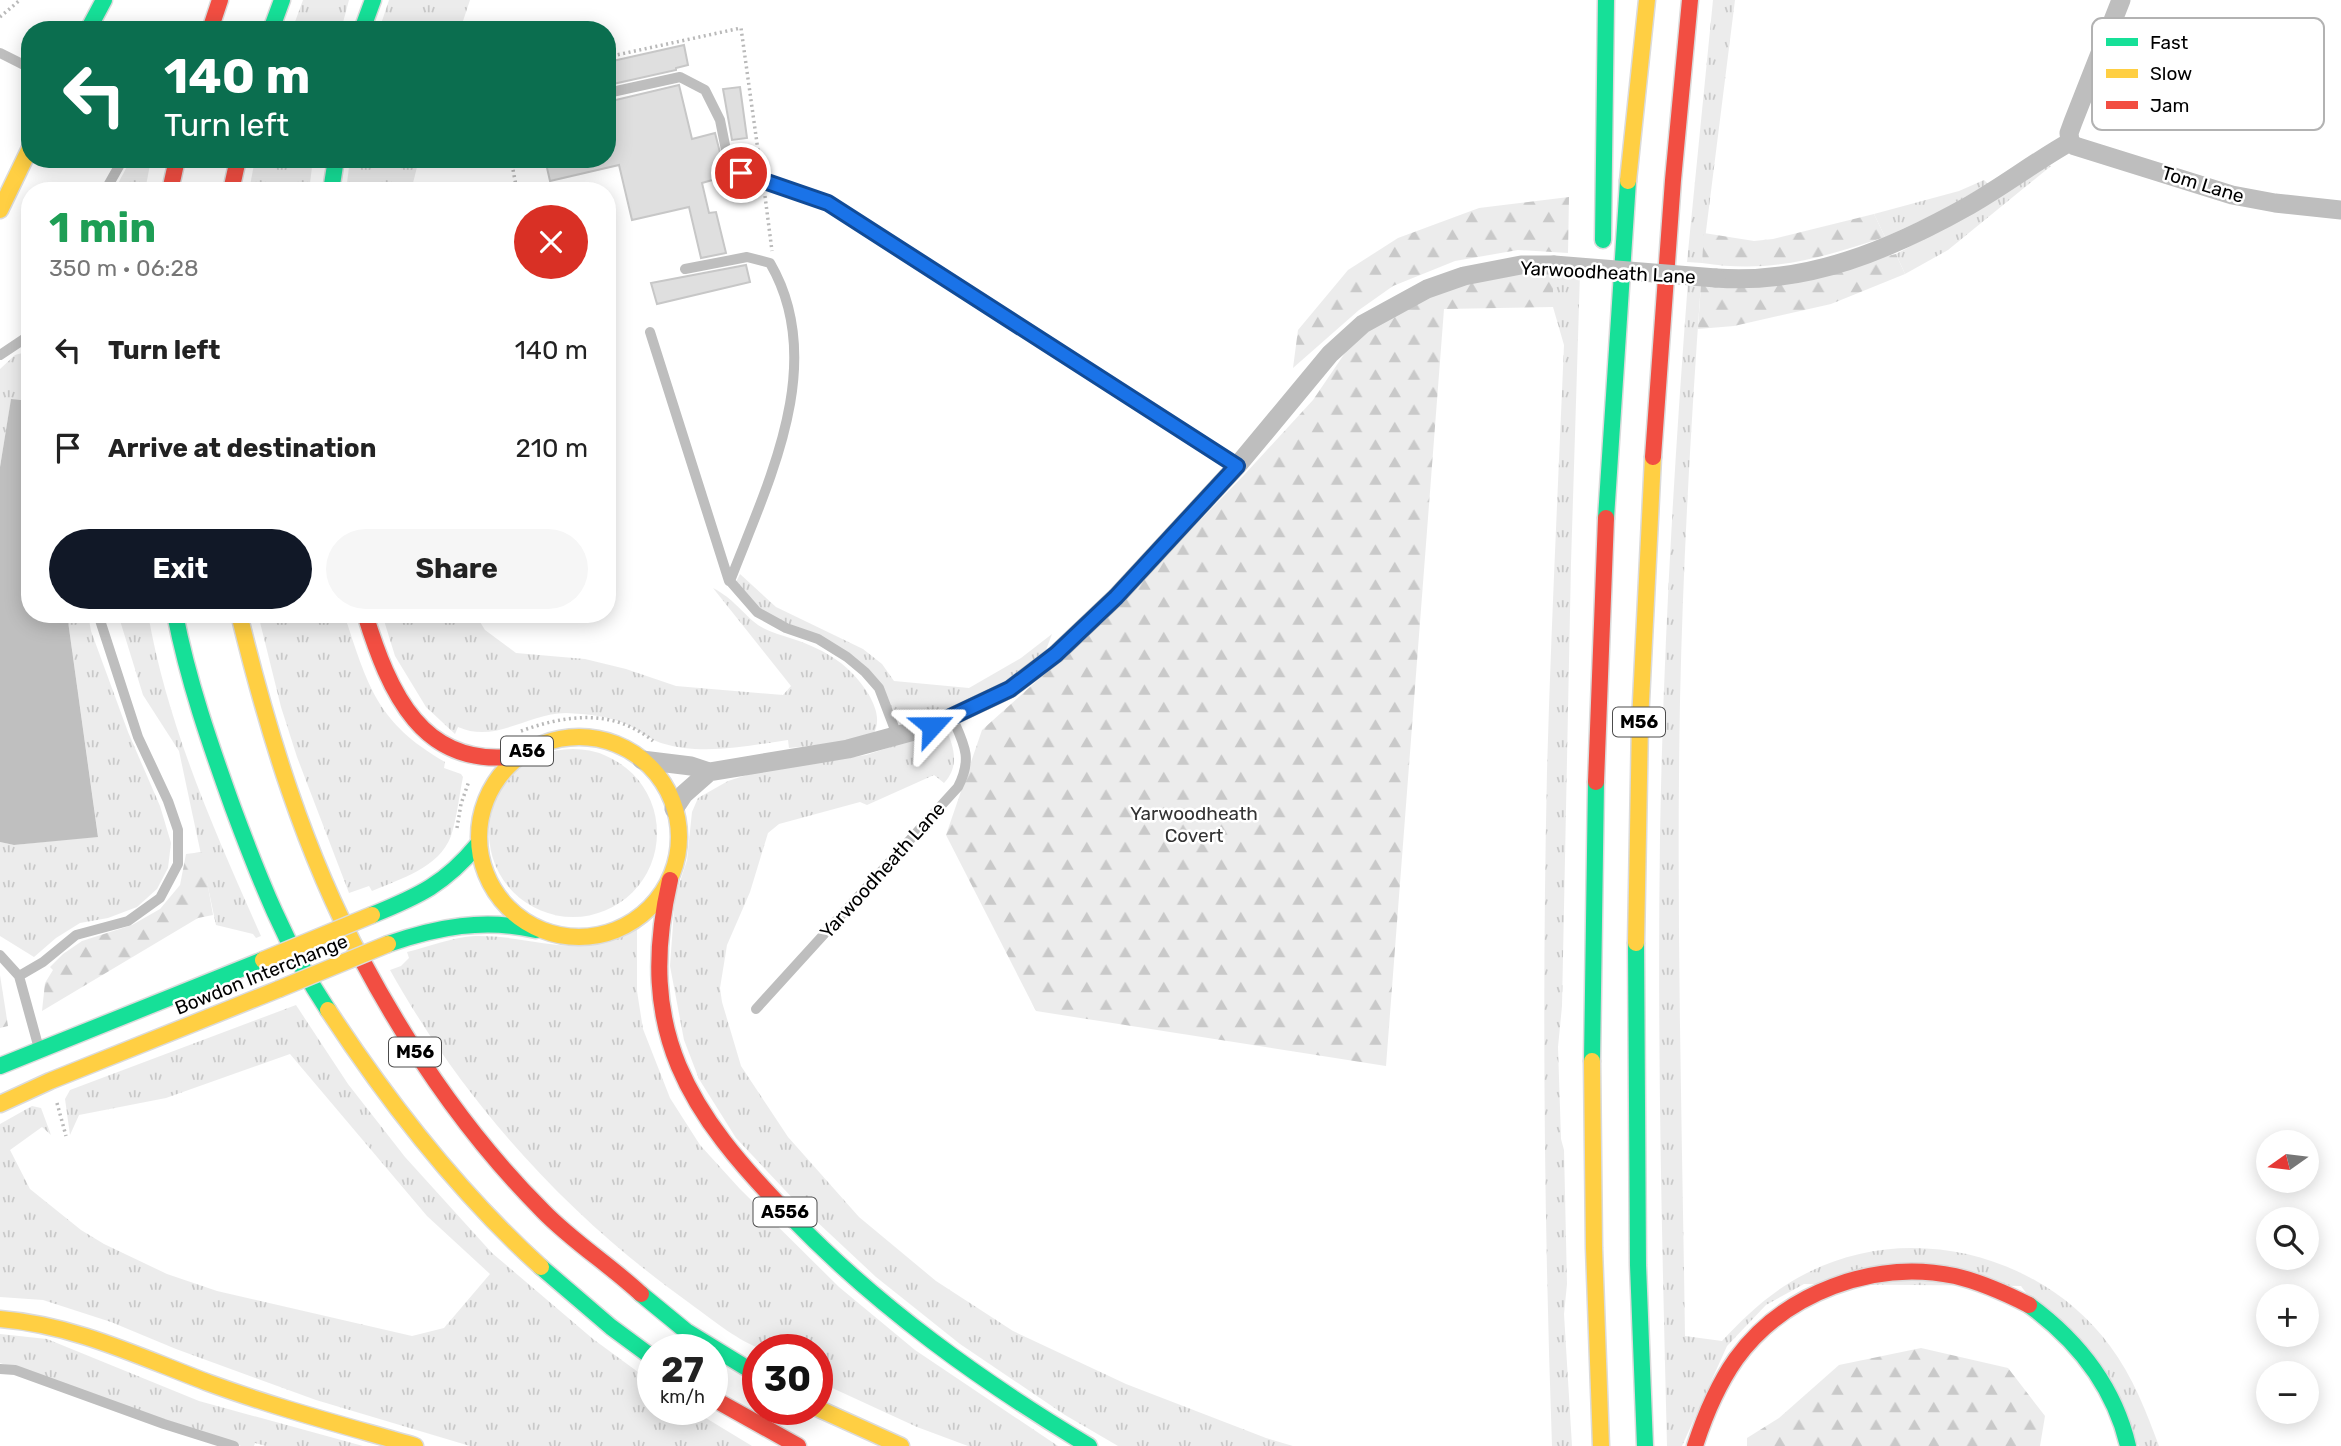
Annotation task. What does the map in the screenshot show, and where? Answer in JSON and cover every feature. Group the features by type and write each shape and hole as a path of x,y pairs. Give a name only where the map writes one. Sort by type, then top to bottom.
{"highway":[{"path":"93,21 104,0"},
{"path":"213,21 220,0"},
{"path":"274,21 282,0"},
{"path":"365,21 373,0"},
{"path":"1603,279 1606,0"},
{"name":"M56","path":"1601,1446 1594,1236 1592,912 1607,481 1624,229 1647,0"},
{"name":"M56","path":"1645,1446 1637,1240 1635,1091 1638,761 1657,363 1690,0"},
{"path":"0,210 21,167"},
{"path":"1604,306 1607,481"},
{"name":"M56","path":"177,623 199,716 241,829 294,954 340,1029 392,1104 444,1167 515,1242 583,1305 637,1347"},
{"name":"M56","path":"241,623 275,752 322,876 384,1003 430,1076 480,1142 543,1212 624,1278 664,1315 742,1365"},
{"path":"368,623 387,680 403,707 420,727 440,742 465,754 491,760 518,757"},
{"name":"A56","path":"571,736 600,738 627,749 642,760 667,790 678,819 678,850 670,880 653,905 631,923 603,935 574,938 545,932 518,916 500,899 488,880 478,844 484,806 491,789 504,768 518,757 543,743 571,736"},
{"name":"Bowdon Interchange","path":"0,1066 432,890 450,877 478,844"},
{"name":"A556","path":"670,880 660,918 657,952 658,990 664,1027 676,1062 693,1098 715,1133 796,1224 897,1314 1012,1399 1089,1446"},
{"name":"Bowdon Interchange","path":"0,1104 50,1081 388,944 430,930 469,923 521,925 545,932"},
{"path":"1695,1446 1705,1414 1718,1386 1732,1365 1760,1331 1785,1311 1815,1293 1844,1281 1916,1270 1947,1273 1982,1283 2017,1297 2049,1318 2075,1343 2095,1369 2113,1400 2128,1446"},
{"path":"0,1319 29,1319 64,1327 212,1384 415,1446"},
{"path":"728,1407 798,1446"},
{"path":"833,1415 899,1445"}],"street":[{"path":"2113,18 2120,0"},
{"path":"2070,142 2069,133 2092,73"},
{"name":"Tom Lane","path":"2070,142 2075,146 2232,195 2341,210"},
{"name":"Yarwoodheath Lane","path":"642,760 691,766 709,772 848,748 932,726 1010,689 1056,654 1116,597 1237,466 1322,363 1363,324 1427,289 1464,276 1521,265 1554,265 1750,281 1808,272 1886,247 1971,204 2070,142"},
{"path":"674,808 684,794 709,772"}],"lane":[{"path":"0,53 21,64"},
{"path":"616,91 680,76 705,90 719,120 727,155 741,173 828,203 1237,466"},
{"path":"685,270 747,257 771,262 782,282 790,315 796,359 790,407 777,456 730,581"},
{"path":"650,332 730,581 757,612 786,628 818,639 865,672 879,688 897,736"},
{"path":"0,355 21,341"},
{"path":"19,976 43,962 76,935 128,920 160,898 178,864 178,830 168,801 138,737 101,623"},
{"name":"Yarwoodheath Lane","path":"756,1009 958,787 965,772 967,757 952,717"},
{"path":"0,954 19,976 39,1051"},
{"path":"0,1369 15,1370 234,1446"}],"path":[{"path":"0,17 20,0"},
{"path":"516,732 555,719 596,718 617,722 646,735 659,747"},
{"path":"455,836 461,804 472,775"},
{"path":"50,1081 66,1136"}],"green space":[{"path":"303,0 349,0 343,21 295,21"},
{"path":"389,0 470,0 463,21 382,21"},
{"path":"1713,0 1735,0 1702,263 1687,262"},
{"path":"2044,164 2051,166 1948,250 1905,274 1896,254 1952,224"},
{"path":"126,168 149,168 147,182 119,182"},
{"path":"253,168 312,168 310,182 251,182"},
{"path":"349,168 417,168 413,182 347,182"},
{"path":"1984,180 1988,184 1935,214 1885,237 1874,214 1959,191"},
{"path":"1569,197 1568,253 1518,250 1455,261 1393,286 1359,310 1293,368 1298,330 1348,270 1398,238 1479,208"},
{"path":"1874,214 1885,237 1839,251 1795,262 1751,267 1702,263 1704,233 1754,241 1773,239"},
{"path":"1896,254 1905,274 1831,304 1734,326 1698,329 1701,283 1856,263"},
{"path":"1553,271 1580,273 1562,1006 1558,1047 1561,1139 1564,1150 1567,1284 1564,1314 1572,1446 1552,1446 1547,1277 1544,1024 1547,771 1564,345 1553,307"},
{"name":"Yarwoodheath Covert","path":"1553,271 1553,307 1444,309 1386,1066 1036,1011 946,835 982,730 1095,629 1313,400 1349,347 1387,316 1434,291 1503,274"},
{"path":"1688,281 1701,283 1688,492 1680,701 1679,939 1685,1336 1722,1341 1751,1312 1782,1288 1805,1274 1845,1258 1886,1249 1929,1249 1970,1255 2010,1268 2048,1288 2081,1314 2110,1346 2126,1370 2159,1446 2139,1446 2021,1286 1804,1284 1766,1305 1727,1346 1682,1446 1667,1446 1660,1065 1660,837 1670,559"},
{"path":"21,353 21,401 11,400 0,467 0,369 15,355"},
{"path":"740,574 776,607 863,649 882,664 894,681 969,688 1021,658 1052,634 1046,650 1018,673 960,708 913,723 896,715 872,673 816,635 760,612 735,584"},
{"path":"713,588 762,627 816,648 846,667 862,684 874,705 877,720 873,735 846,742 789,748 788,740 724,749 693,749 661,743 614,719 566,713 552,714 486,732 458,727 455,734 426,707 395,656 385,623 481,623 485,630 516,653 585,659 676,686 783,695 791,686"},
{"path":"68,623 90,623 128,732 160,806 171,843 168,868 157,889 137,907 108,918 80,923 56,938 34,957 0,936 0,842 14,845 98,836"},
{"path":"121,623 150,623 180,739 210,818 261,936 256,938 253,934 216,925 179,751 143,695"},
{"path":"260,623 347,623 368,682 389,717 403,732 445,762 444,768 463,777 451,836 438,856 406,877 372,891 369,886 349,893 297,757 281,707"},
{"path":"946,729 954,763 944,783 934,775 867,805 860,802 779,824 768,833 750,892 727,945 720,988 741,1066 788,1137 859,1217 936,1281 1013,1331 1126,1384 1293,1446 1118,1446 1065,1415 960,1344 876,1277 799,1205 736,1138 699,1079 684,1040 670,966 675,897 687,860 692,812 698,798 728,781 753,773 866,755"},
{"path":"573,749 605,756 620,763 632,774 643,786 650,801 657,833 650,865 643,880 632,892 620,903 605,910 573,917 541,910 526,903 514,892 503,880 496,865 489,833 496,801 503,786 514,774 526,763 541,756"},
{"path":"202,852 213,915 198,918 42,1011 45,983 53,970 50,967 63,954 82,941 132,925 160,909 180,885 186,854"},
{"path":"637,928 637,991 643,1029 670,1098 700,1145 740,1189 839,1287 915,1350 1058,1446 968,1446 917,1427 833,1388 833,1334 742,1334 742,1340 722,1327 643,1268 559,1193 484,1110 419,1019 390,970 401,966 409,958 407,952 458,938 498,937 576,946 615,938"},
{"path":"0,975 8,1026 0,1028"},
{"path":"296,1005 348,1084 405,1157 492,1253 593,1339 637,1371 637,1425 717,1425 752,1446 470,1446 316,1400 176,1349 111,1322 43,1300 0,1297 0,1124 32,1106 41,1108 51,1135 42,1127 10,1150 30,1189 81,1230 167,1274 217,1291 412,1336 444,1328 490,1274 427,1216 290,1054 166,1098 79,1115 70,1135 65,1099 70,1090"},
{"path":"0,1334 47,1339 199,1401 363,1446 266,1446 255,1443 254,1446 241,1446 0,1363"},
{"path":"1921,1348 2008,1368 2045,1416 2040,1446 1747,1446 1747,1438 1779,1418 1839,1365"}],"shaded area":[{"path":"11,399 21,400 21,623 68,623 98,837 14,845 0,842 0,467"}],"building":[{"path":"684,45 688,65 616,83 616,60"},
{"path":"679,85 692,139 715,133 726,176 702,183 709,213 716,212 726,253 701,258 689,207 632,220 619,165 616,166 616,100"},
{"path":"740,87 747,138 732,140 723,89"},
{"path":"547,168 606,168 550,181"},
{"path":"746,265 750,282 657,304 651,283"}],"traffic: fast":[{"path":"93,21 104,0"},
{"path":"274,21 282,0"},
{"path":"365,21 373,0"},
{"path":"1603,240 1606,0"},
{"path":"332,182 335,168"},
{"path":"1606,518 1628,181"},
{"path":"177,623 200,712 263,886 299,962 328,1010"},
{"path":"1592,1061 1596,782"},
{"path":"372,915 404,902 442,879 478,844"},
{"path":"388,944 461,926 517,926 536,930"},
{"path":"1636,943 1638,1265 1645,1446"},
{"path":"0,1066 263,960"},
{"path":"791,1217 860,1282 932,1341 1009,1396 1089,1446"},
{"path":"541,1267 637,1346"},
{"path":"641,1294 686,1331 742,1365"},
{"path":"2029,1305 2063,1334 2092,1367 2114,1404 2128,1446"}],"traffic: slow":[{"path":"1628,181 1647,0"},
{"path":"0,210 21,167"},
{"path":"1636,943 1640,722 1653,457"},
{"path":"241,623 275,747 305,834 322,877 362,960"},
{"path":"579,737 617,745 650,766 671,799 679,837 671,875 650,908 617,929 579,937 541,929 508,908 487,875 479,837 487,799 508,766 541,745 579,737"},
{"path":"263,960 372,915"},
{"path":"279,989 388,944"},
{"path":"0,1104 50,1081 279,989"},
{"path":"328,1010 375,1079 426,1145 481,1208 541,1267"},
{"path":"1592,1061 1594,1248 1601,1446"},
{"path":"0,1319 28,1322 81,1335 260,1401 415,1446"},
{"path":"833,1415 901,1446"}],"traffic: jam":[{"path":"213,21 220,0"},
{"path":"1653,457 1673,180 1690,0"},
{"path":"172,182 175,168"},
{"path":"233,182 236,168"},
{"path":"1596,782 1606,518"},
{"path":"368,623 399,697 414,720 434,738 457,751 485,757 518,756"},
{"path":"670,880 661,934 660,982 666,1026 679,1066 698,1104 724,1141 791,1217"},
{"path":"362,960 421,1060 490,1154 555,1222 641,1294"},
{"path":"1695,1446 1707,1412 1736,1359 1756,1336 1779,1316 1805,1299 1833,1286 1863,1277 1924,1272 1974,1281 2029,1305"},
{"path":"728,1407 798,1446"}],"route":[{"path":"741,173 828,203 1237,466 1116,597 1056,654 1010,689 932,726"}]}
